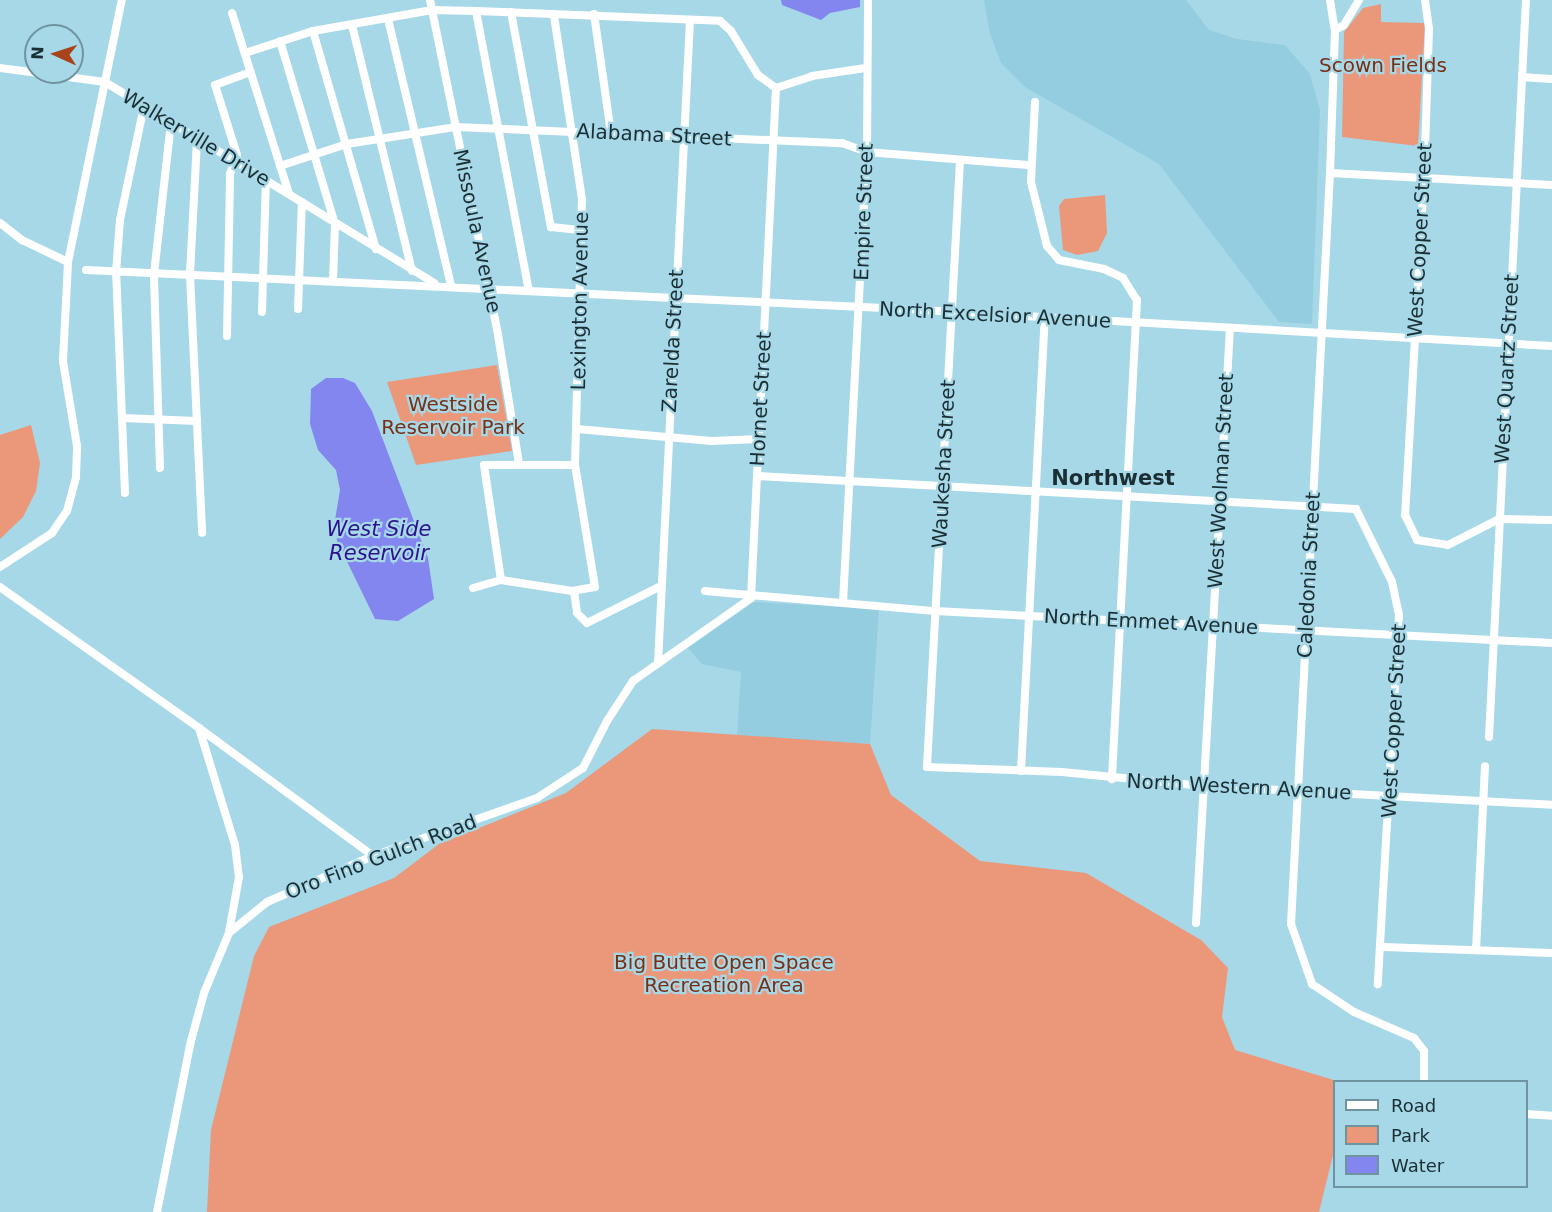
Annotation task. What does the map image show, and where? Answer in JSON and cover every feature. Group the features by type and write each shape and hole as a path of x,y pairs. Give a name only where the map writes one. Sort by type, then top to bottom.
{"street":[{"path":"0,567 52,533 67,511 75,477 77,446 65,383 69,262 123,0"},
{"name":"Missoula Avenue","path":"430,0 488,288 519,463"},
{"name":"Empire Street","path":"843,603 861,308 867,152 865,68 868,0"},
{"name":"Caledonia Street","path":"1330,0 1335,30 1330,173 1291,924 1312,984 1354,1012 1414,1038 1424,1051 1424,1080"},
{"path":"1335,30 1344,25 1359,0"},
{"name":"West Copper Street","path":"1425,0 1429,29 1424,177 1405,515 1417,540 1448,545 1499,519"},
{"name":"West Quartz Street","path":"1489,737 1526,0"},
{"path":"245,53 313,31 432,10 476,11 554,15 594,14 720,21 731,31 758,75 776,88 812,76 865,68"},
{"path":"476,11 496,129 529,291"},
{"path":"511,12 551,228 582,230"},
{"path":"232,13 289,194"},
{"path":"594,14 611,134"},
{"name":"Lexington Avenue","path":"554,15 582,199 577,429 574,465 595,587 574,591"},
{"path":"388,19 451,286"},
{"name":"Zarelda Street","path":"658,663 682,139 690,20"},
{"path":"352,25 412,271"},
{"path":"313,31 376,249"},
{"path":"280,42 335,224 333,281"},
{"name":"Walkerville Drive","path":"0,68 105,82 437,285"},
{"path":"227,336 226,277 230,174 237,152 215,85 250,72"},
{"path":"1522,77 1552,79"},
{"name":"Hornet Street","path":"751,598 776,140 776,88"},
{"path":"1035,102 1030,165 1039,222 1054,257 1104,268 1123,278 1136,295 1137,324 1112,779"},
{"path":"125,493 116,272 120,220 144,106"},
{"path":"160,468 154,274 171,123"},
{"name":"Alabama Street","path":"280,166 347,144 455,127 573,130 682,139 842,143 867,152 1030,165"},
{"path":"197,140 190,275 202,533"},
{"name":"Waukesha Street","path":"927,766 960,161"},
{"path":"1330,173 1552,185"},
{"path":"262,312 261,279 266,181"},
{"path":"297,309 302,202"},
{"path":"0,223 22,240 69,262"},
{"name":"North Excelsior Avenue","path":"86,270 580,292 1552,346"},
{"path":"1021,771 1045,318"},
{"name":"West Woolman Street","path":"1196,923 1230,328"},
{"path":"122,418 196,421"},
{"path":"577,429 669,435 711,441 759,439"},
{"path":"501,580 484,465 519,463 574,465"},
{"path":"757,476 1313,507"},
{"name":"West Copper Street","path":"1313,507 1356,509 1397,594 1399,636 1383,947 1378,984"},
{"path":"1499,519 1552,520"},
{"path":"474,588 501,580 574,591 577,613 587,623 661,586"},
{"path":"0,587 199,728 373,856"},
{"name":"North Emmet Avenue","path":"705,591 751,598 935,611 1552,643"},
{"path":"658,663 751,598"},
{"name":"Oro Fino Gulch Road","path":"157,1212 191,1041 204,993 229,933 267,902 373,856 537,798 584,768 607,721 633,681 658,663"},
{"path":"199,728 235,845 239,877 229,933"},
{"name":"North Western Avenue","path":"927,766 1062,772 1112,779 1204,786 1552,805"},
{"path":"1476,950 1485,766"},
{"path":"1383,947 1552,953"},
{"path":"1528,1114 1552,1116"}],"shaded area":[{"path":"984,0 1186,0 1209,30 1237,39 1285,45 1310,74 1320,110 1312,324 1279,322 1159,164 1025,87 1001,63 990,34"},
{"path":"754,602 879,609 870,744 737,736 741,672 702,664 688,648"}],"green space":[{"name":"Scown Fields","path":"1381,4 1381,22 1425,23 1418,146 1342,137 1344,32 1363,8"},
{"path":"1105,195 1107,233 1098,251 1077,255 1063,250 1059,206 1064,199"},
{"name":"Westside Reservoir Park","path":"497,365 512,451 416,465 387,382"},
{"path":"31,425 40,463 36,491 23,517 0,539 0,435"},
{"name":"Big Butte Open Space Recreation Area","path":"652,729 870,744 891,795 980,861 1086,873 1201,940 1228,968 1222,1017 1235,1050 1334,1080 1333,1155 1319,1212 207,1212 211,1130 254,956 269,927 394,878 439,844 566,793"}],"water":[{"path":"781,0 860,0 860,7 830,13 821,20 782,5"},
{"name":"West Side Reservoir","path":"326,378 343,378 355,383 372,411 428,558 434,599 398,621 375,619 337,541 335,520 340,490 336,470 318,450 310,424 311,389"}],"district":[{"name":"Northwest","path":"1113,478"}]}
